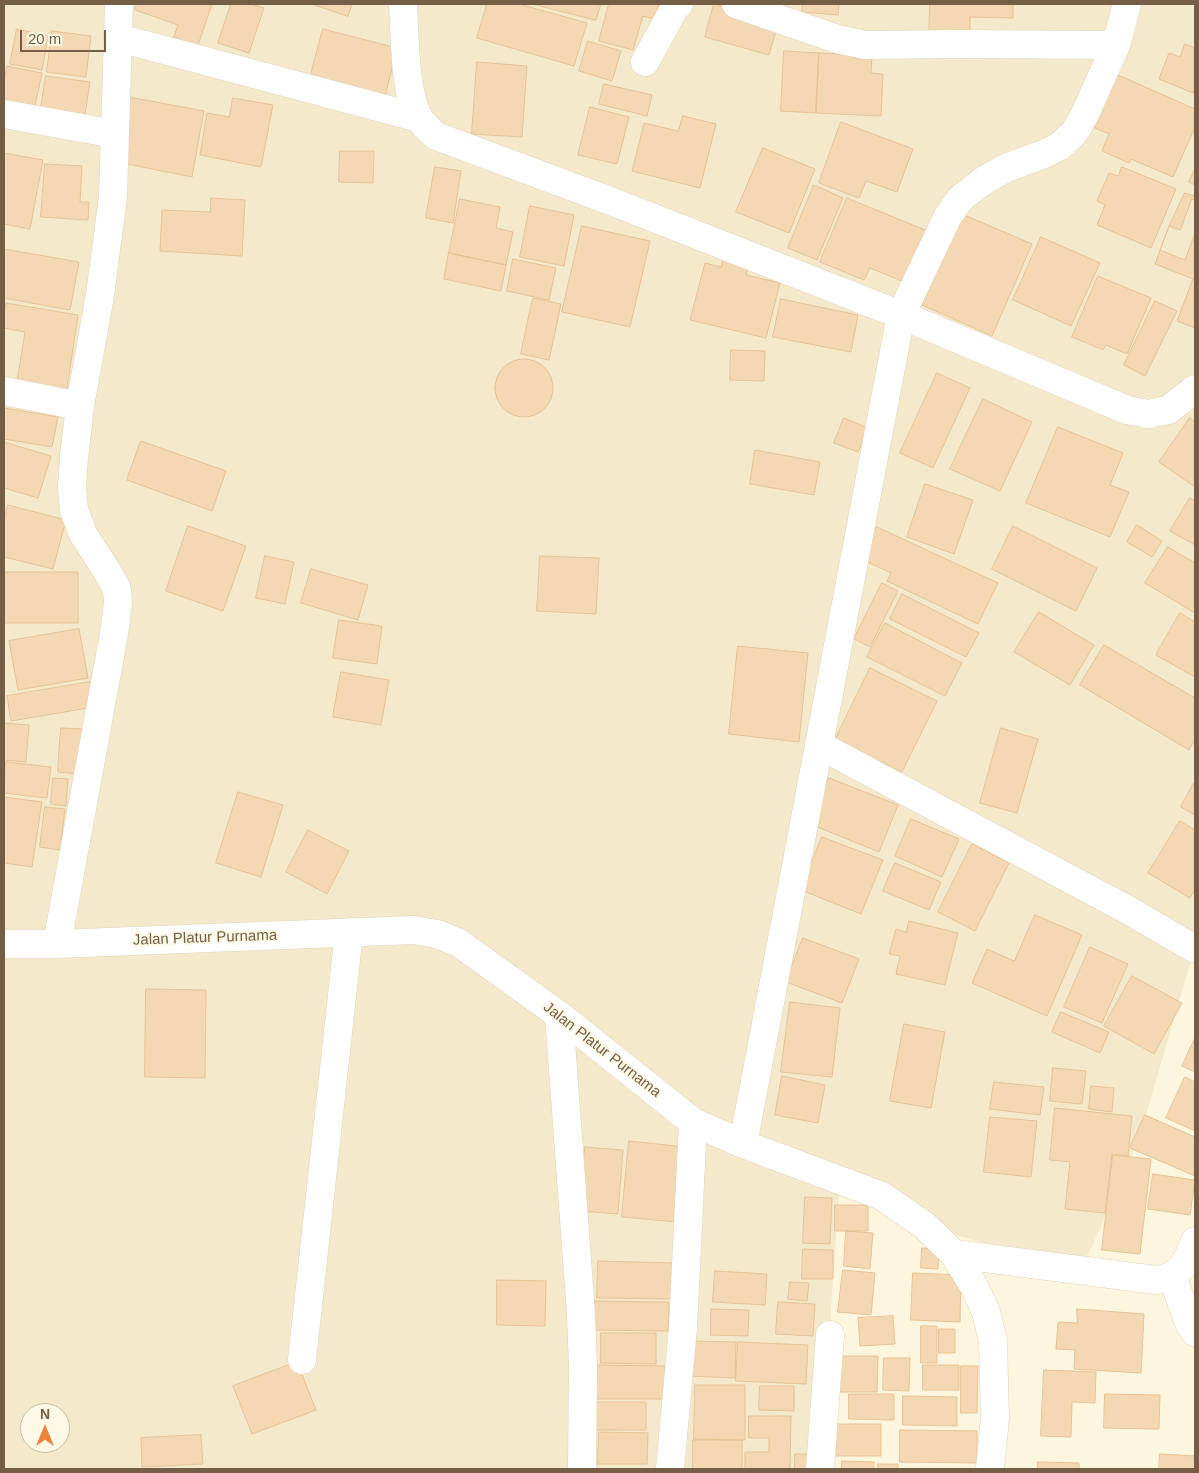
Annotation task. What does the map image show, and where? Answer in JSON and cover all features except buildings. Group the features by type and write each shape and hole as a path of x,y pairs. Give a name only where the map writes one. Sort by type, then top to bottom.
{"street":[{"path":"56,944 114,634 118,603 117,589 83,534 74,510 72,487 80,406 100,295 113,197 120,4"},
{"path":"402,4 411,100 418,118 436,136 614,202 901,314 1127,410 1148,414 1168,410 1195,389"},
{"path":"645,62 674,9 679,4"},
{"path":"736,4 837,40 865,45 1116,45"},
{"path":"744,1144 901,314 948,216 960,199 983,181 1006,168 1060,146 1075,132 1116,45 1127,4"},
{"path":"119,38 418,118"},
{"path":"4,114 115,134"},
{"path":"4,391 80,406"},
{"path":"820,746 1128,910 1195,949"},
{"name":"Jalan Platur Purnama","path":"4,944 56,944 413,930 437,934 459,943 559,1015 693,1122 744,1144 882,1196 925,1226 954,1254 982,1303 993,1340 995,1418 990,1469"},
{"path":"302,1360 349,932"},
{"path":"559,1015 581,1314 583,1367 582,1469"},
{"path":"670,1469 683,1327 693,1122"},
{"path":"954,1254 1156,1280 1172,1276 1184,1265 1191,1254 1195,1241"},
{"path":"1172,1276 1189,1323 1195,1332"},
{"path":"820,1469 830,1335"}],"shaded area":[{"path":"4,4 1195,4 1195,947 1139,1139 1081,1271 925,1226 840,1181 820,1469 4,1469"}]}
